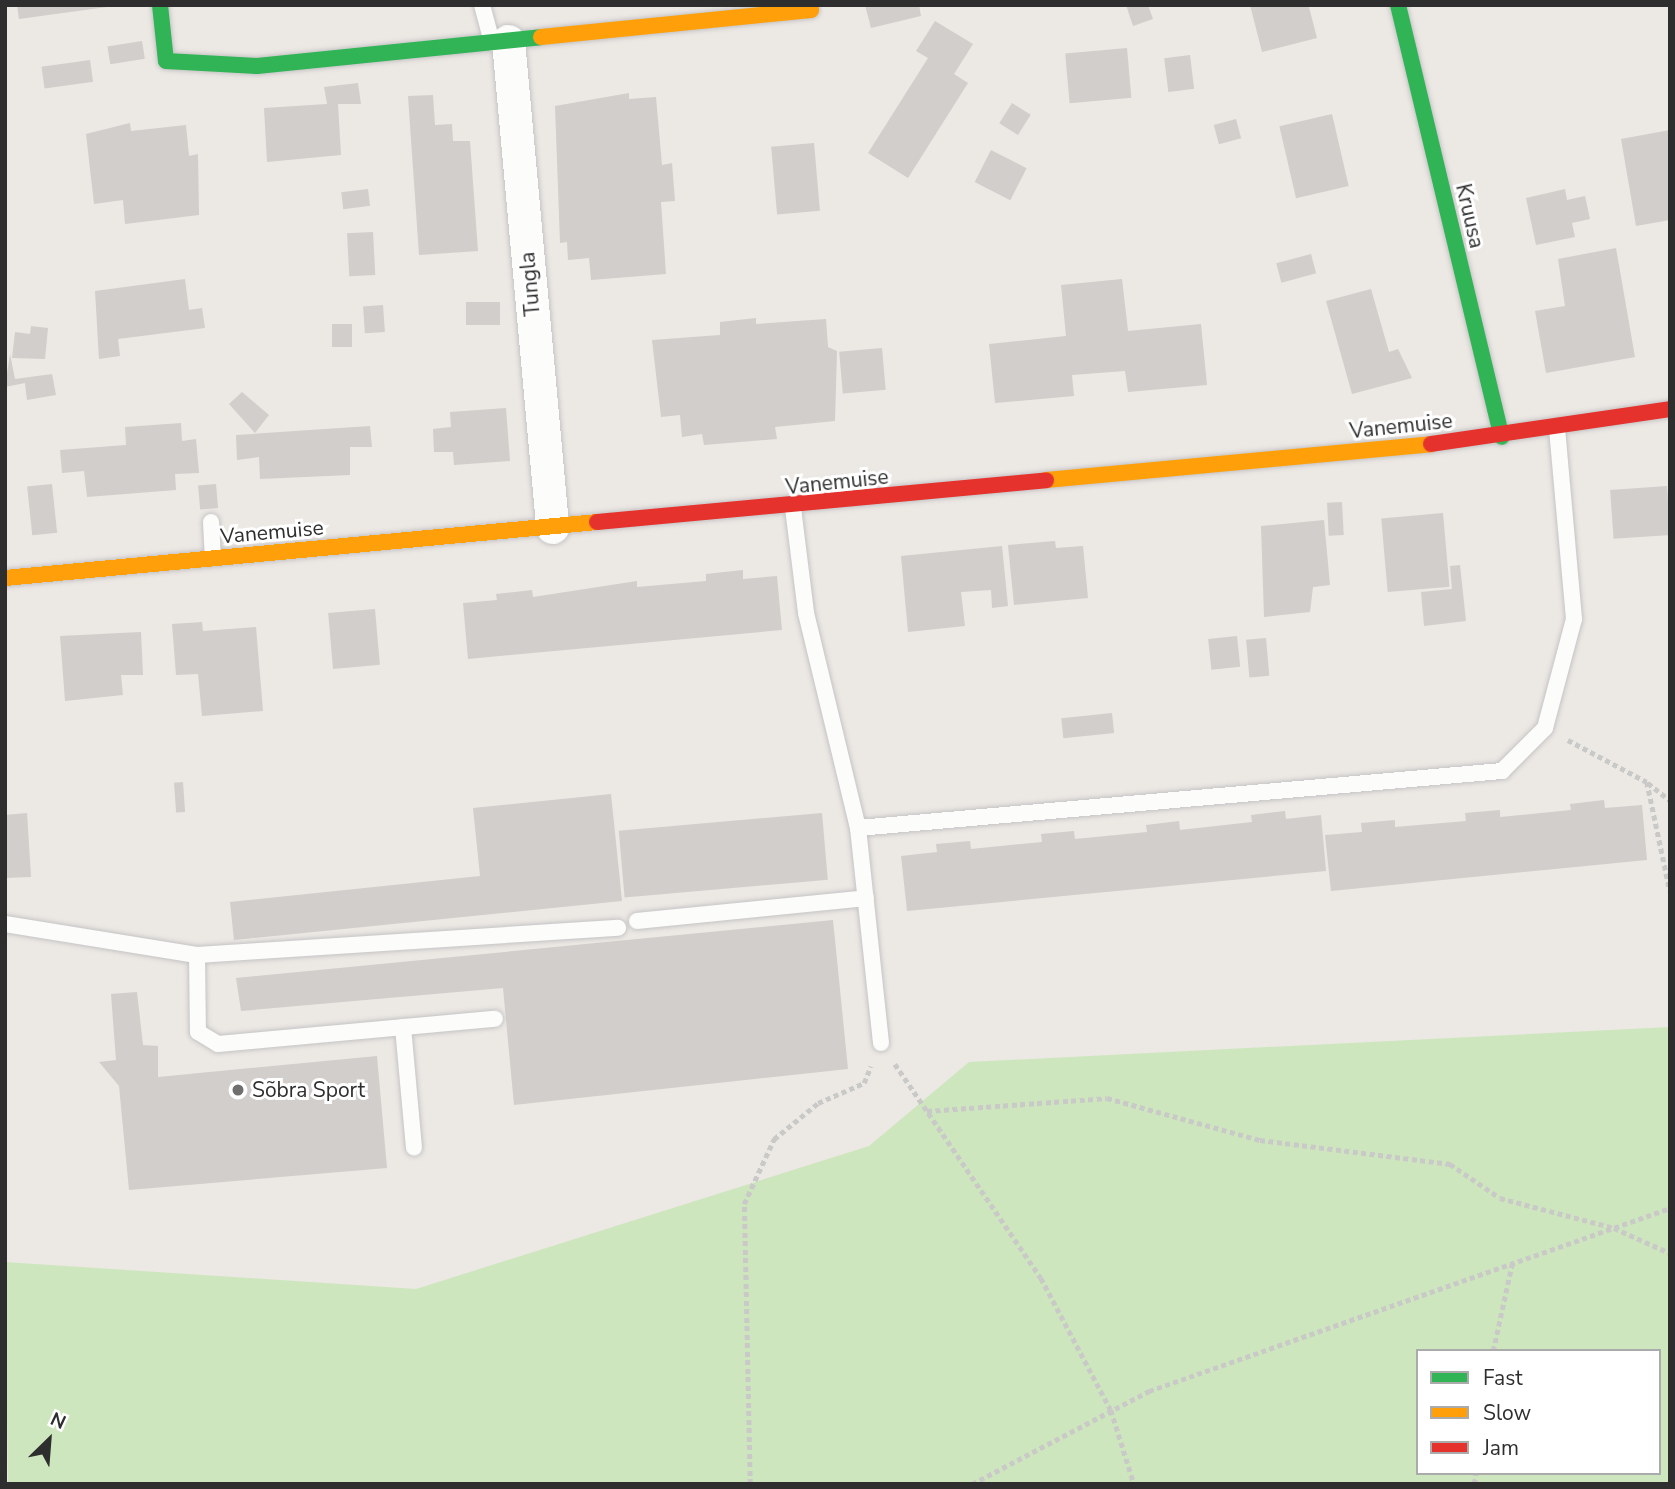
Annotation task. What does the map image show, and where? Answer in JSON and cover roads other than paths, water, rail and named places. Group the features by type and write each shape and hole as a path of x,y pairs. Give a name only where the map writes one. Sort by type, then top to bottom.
{"street":[{"path":"160,5 166,61 257,66 811,10 810,5"},
{"name":"Kruusa","path":"1398,5 1502,437"},
{"name":"Tungla","path":"500,42 552,527"},
{"name":"Vanemuise","path":"5,578 552,527 793,508 1502,437 1670,409"}],"lane":[{"path":"482,5 500,42"},
{"path":"858,828 1502,771 1545,728 1574,619 1557,428"},
{"path":"793,508 806,613 858,828 881,1043"},
{"path":"211,522 214,559"},
{"path":"637,921 866,898"},
{"path":"5,924 197,955 618,928"},
{"path":"197,955 198,1032 206,1039 229,1043 495,1019"},
{"path":"403,1027 414,1148"}],"place":[{"name":"Sõbra Sport","path":"238,1090"}]}
